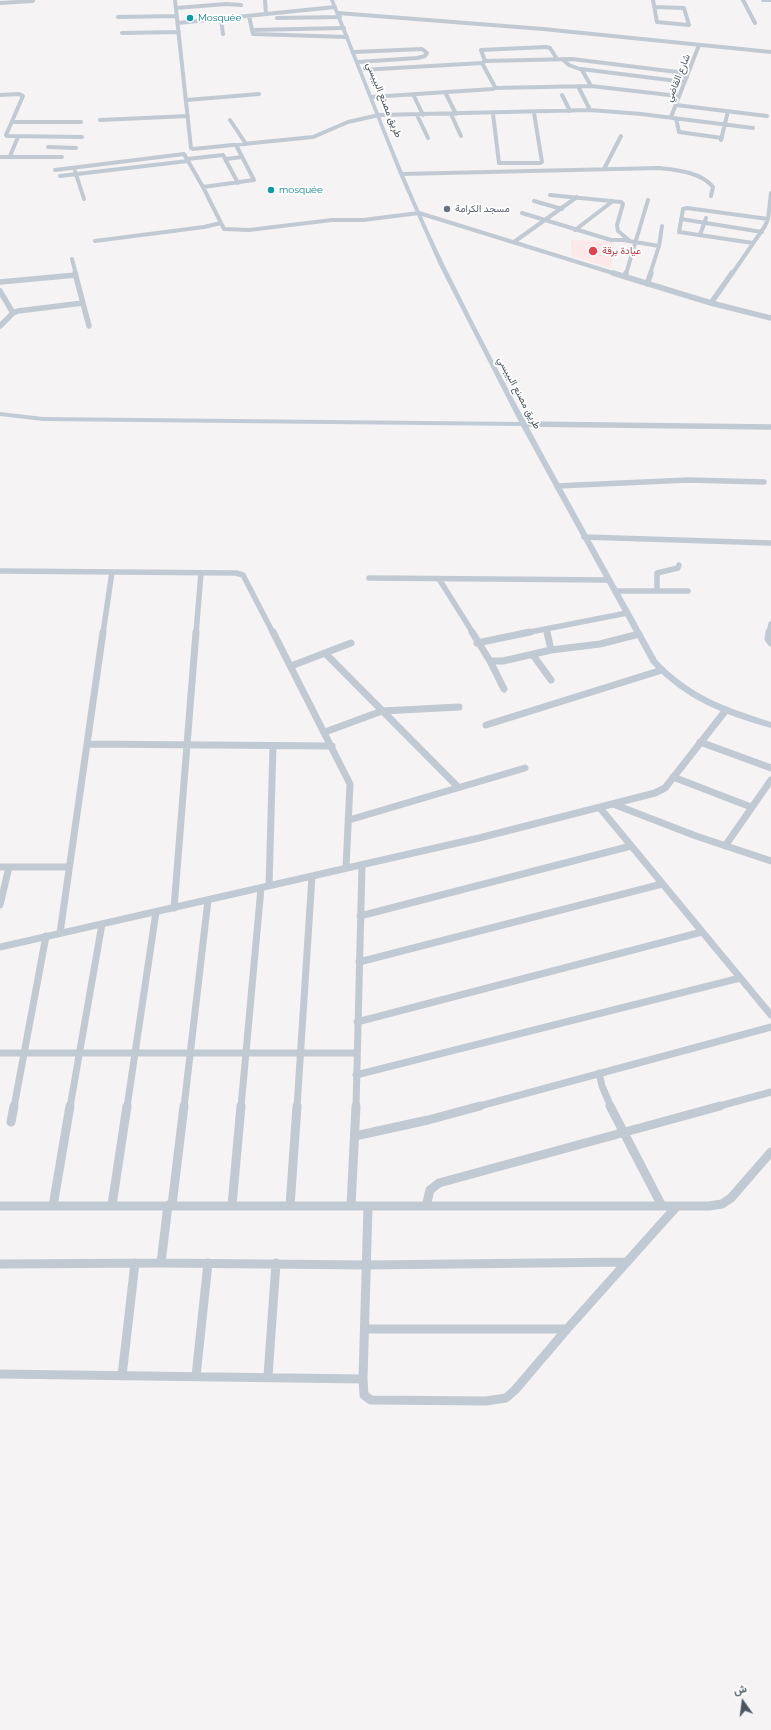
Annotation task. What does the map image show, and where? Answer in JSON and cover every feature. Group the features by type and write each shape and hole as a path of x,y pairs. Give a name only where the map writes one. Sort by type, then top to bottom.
{"main road":[{"name":"طريق مصنع البيبسي","path":"336,9 402,174 449,278 523,424 584,537 654,661 662,670 688,692 726,710 771,725"},
{"path":"0,414 43,419 523,424"}],"street":[{"path":"175,0 192,149 313,137 348,122 379,115 493,114 590,110 674,118 753,128"},
{"path":"240,0 242,16"},
{"path":"265,0 266,14"},
{"path":"653,0 657,22 689,25"},
{"path":"674,0 676,8 685,9 690,24 689,25"},
{"path":"743,0 755,23"},
{"path":"763,0 771,0"},
{"path":"0,3 33,1"},
{"path":"176,8 226,4 241,5"},
{"path":"654,7 684,8 689,25"},
{"path":"277,18 336,9"},
{"path":"178,23 242,16 336,9 771,52"},
{"path":"118,17 176,16"},
{"path":"249,16 252,30 255,34 347,36"},
{"path":"221,19 223,34"},
{"path":"252,30 344,28"},
{"path":"292,35 293,29"},
{"path":"122,33 179,32"},
{"name":"شارع القاضي","path":"674,118 678,96 688,77 699,45"},
{"path":"494,88 481,50 546,47 550,48 559,59 581,69 685,82"},
{"path":"354,52 417,49 427,53 422,58 358,62"},
{"path":"361,70 484,62 575,59 677,72 688,77"},
{"path":"581,69 591,86"},
{"path":"644,77 648,69"},
{"path":"578,86 590,110"},
{"path":"371,97 494,88 578,86 591,86 678,96"},
{"path":"446,92 461,136"},
{"path":"0,95 19,94 23,96 6,135 18,137 82,137"},
{"path":"186,100 259,94"},
{"path":"413,94 423,115"},
{"path":"562,95 570,111"},
{"path":"676,105 767,116"},
{"path":"674,118 679,132 722,139 728,112"},
{"path":"493,114 499,163 540,163 542,162 534,113"},
{"path":"417,115 428,138"},
{"path":"100,120 188,116"},
{"path":"230,120 246,144"},
{"path":"12,122 81,122"},
{"path":"604,169 622,136"},
{"path":"10,156 18,137"},
{"path":"45,157 52,137"},
{"path":"203,187 238,183 255,179 236,145"},
{"path":"48,148 76,148"},
{"path":"55,170 185,154 224,229 249,230 332,220 363,220 419,213 647,284 711,303 771,318"},
{"path":"60,176 220,155 224,156 226,159 238,183"},
{"path":"0,157 62,157"},
{"path":"226,159 242,157"},
{"path":"74,167 84,199"},
{"path":"402,174 654,168 676,170 709,182 713,187 710,196"},
{"path":"711,303 762,232 768,219 771,193"},
{"path":"550,195 620,202 623,204 617,225 618,231 633,243"},
{"path":"514,242 577,198"},
{"path":"625,276 633,243 648,200"},
{"path":"534,201 562,209"},
{"path":"575,230 613,201"},
{"path":"753,243 678,232 683,209 687,208 768,219"},
{"path":"522,213 611,240 658,246"},
{"path":"681,219 705,220 762,232"},
{"path":"700,235 705,220"},
{"path":"95,240 204,227 220,222"},
{"path":"647,284 662,226"},
{"path":"72,259 89,326"},
{"path":"0,282 76,275"},
{"path":"0,291 13,313"},
{"path":"0,326 13,313 22,310 83,303"},
{"path":"523,424 771,427"},
{"path":"557,486 688,480 764,482"},
{"path":"584,537 771,543"},
{"path":"657,591 657,573 677,569 679,565"},
{"path":"0,571 236,573 243,575 325,732 350,784 350,820 346,868"},
{"path":"60,933 112,572"},
{"path":"174,908 201,573"},
{"path":"369,578 609,580"},
{"path":"439,579 477,643 490,661 504,689"},
{"path":"615,591 688,591"},
{"path":"477,643 627,612"},
{"path":"771,624 768,639 771,642"},
{"path":"546,629 551,650"},
{"path":"490,661 503,661 551,650 600,644 639,634"},
{"path":"291,666 351,643"},
{"path":"325,653 458,787"},
{"path":"533,654 551,680"},
{"path":"486,725 662,670"},
{"path":"325,732 382,711 459,707"},
{"path":"0,947 362,865 600,808 660,791 673,778 726,710"},
{"path":"700,742 771,768"},
{"path":"87,744 332,746"},
{"path":"269,886 273,746"},
{"path":"350,820 525,768"},
{"path":"673,778 751,807"},
{"path":"725,846 771,780"},
{"path":"613,804 771,862"},
{"path":"600,808 771,1015"},
{"path":"360,916 631,846"},
{"path":"351,1206 355,1136 362,865"},
{"path":"0,867 69,867"},
{"path":"0,905 9,867"},
{"path":"290,1206 312,876"},
{"path":"359,962 662,884"},
{"path":"232,1205 261,888"},
{"path":"161,1263 190,1053 208,900"},
{"path":"112,1205 156,912"},
{"path":"54,1206 102,924"},
{"path":"357,1022 702,932"},
{"path":"11,1122 46,936"},
{"path":"356,1075 740,978"},
{"path":"355,1136 428,1120 771,1027"},
{"path":"0,1053 356,1053"},
{"path":"600,1073 604,1093 662,1206"},
{"path":"426,1206 430,1190 435,1184 771,1092"},
{"path":"0,1206 709,1206 727,1201 771,1152"},
{"path":"368,1206 363,1379 364,1395 371,1400 486,1401 506,1398 515,1390 567,1329 677,1206"},
{"path":"0,1264 276,1263 367,1265 626,1262"},
{"path":"122,1376 135,1263"},
{"path":"196,1376 208,1263"},
{"path":"268,1376 276,1263"},
{"path":"365,1329 567,1329"},
{"path":"0,1374 268,1376 363,1379"}],"shaded area":[{"path":"571,240 614,242 611,268 572,256"}],"place":[{"name":"Mosquée","path":"190,18"},
{"name":"mosquée","path":"271,190"},
{"name":"مسجد الكرامة","path":"447,209"},
{"name":"عيادة برقة","path":"593,251"}]}
